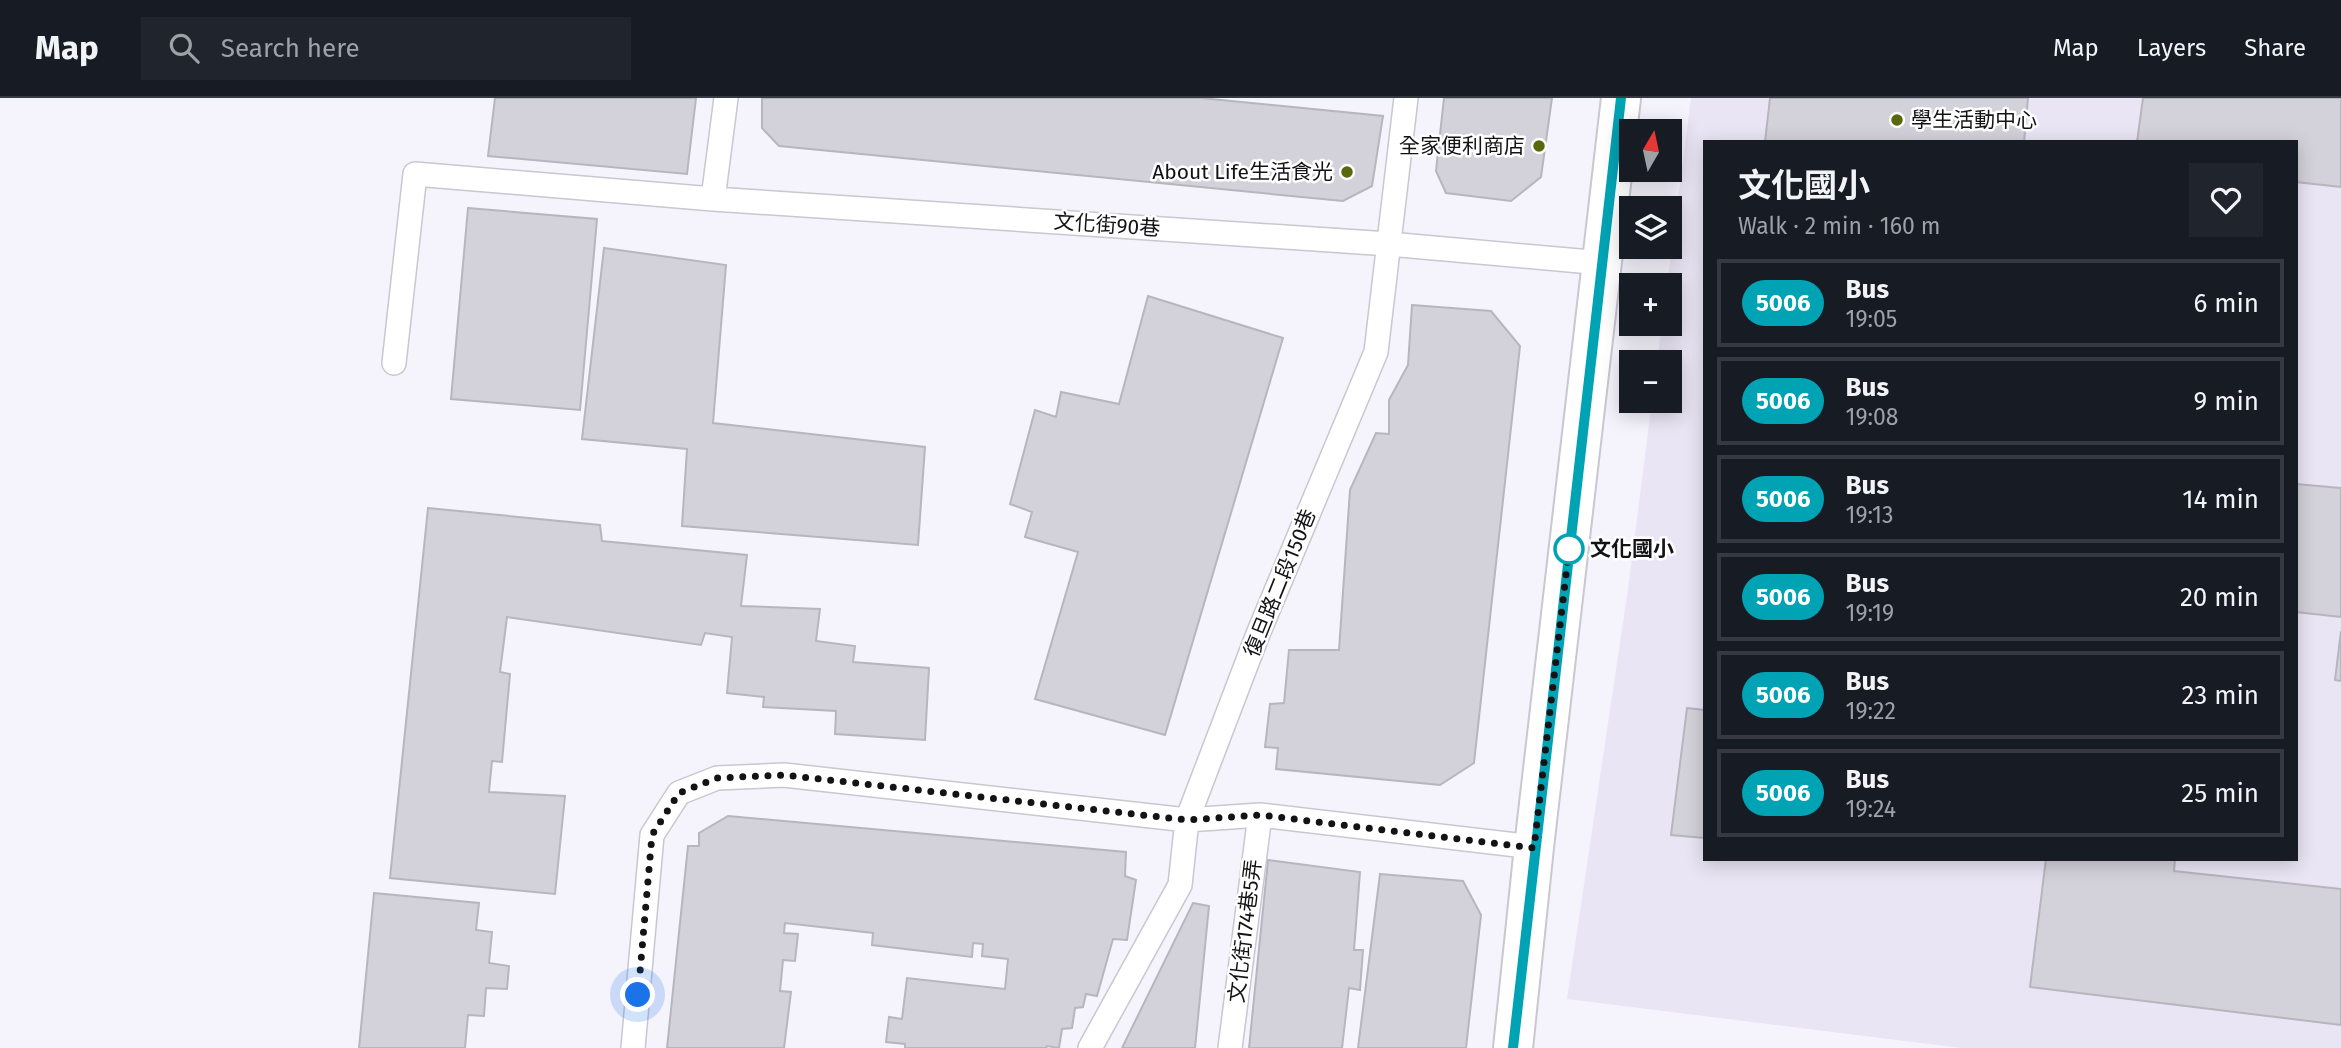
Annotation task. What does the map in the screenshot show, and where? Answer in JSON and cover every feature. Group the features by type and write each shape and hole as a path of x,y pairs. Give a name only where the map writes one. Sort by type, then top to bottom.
{"street":[{"path":"1513,1048 1621,98"}],"lane":[{"path":"713,199 726,98"},
{"name":"復旦路二段150巷","path":"1090,1048 1180,885 1187,820 1258,634 1376,352 1406,98"},
{"name":"文化街90巷","path":"394,363 415,174 713,199 1389,244 1602,263"},
{"path":"633,1048 652,835 679,793 717,778 784,775 1187,820 1260,815 1534,848"},
{"name":"文化街174巷5弄","path":"1230,1048 1260,815"}],"shaded area":[{"name":"文化國小","path":"1691,98 2341,98 2341,1048 1961,1048 1567,999 1628,589 1650,413 1682,413 1682,350 1659,350 1660,336 1682,336 1682,273 1669,273 1670,259 1682,259 1682,196 1678,196"}],"building":[{"path":"495,98 696,98 687,174 488,156"},
{"path":"762,98 1201,98 1383,116 1372,186 1343,201 779,146 762,128"},
{"path":"1444,98 1552,98 1541,177 1511,201 1446,193 1436,171"},
{"name":"學生活動中心","path":"1770,98 2028,98 2024,140 1765,140"},
{"path":"2143,98 2341,98 2341,187 2298,182 2298,140 2137,140"},
{"path":"468,208 597,219 580,410 451,399"},
{"path":"604,248 726,265 713,423 925,447 918,545 682,526 687,449 582,439"},
{"path":"1148,296 1283,338 1165,735 1035,699 1078,552 1025,537 1032,512 1010,504 1035,410 1056,417 1061,392 1119,404"},
{"path":"1412,305 1491,311 1520,346 1474,763 1440,785 1276,769 1278,748 1265,747 1270,704 1284,703 1289,650 1339,650 1350,490 1376,433 1389,434 1389,400 1408,365"},
{"path":"2298,484 2341,488 2341,617 2298,612"},
{"path":"428,508 600,525 602,541 747,555 741,606 820,609 816,641 855,646 853,662 929,668 925,740 835,734 836,711 763,707 764,697 727,693 732,637 705,633 701,645 507,617 500,672 510,674 502,762 492,761 489,792 565,796 555,894 390,878"},
{"path":"2341,631 2341,681 2335,680"},
{"path":"1687,708 1703,710 1703,838 1671,835"},
{"path":"728,816 1126,852 1125,876 1136,880 1127,940 1113,939 1097,996 1086,994 1083,1007 1075,1008 1072,1028 1062,1029 1059,1048 905,1048 905,1044 886,1042 889,1017 902,1019 907,978 1005,989 1008,959 982,956 983,944 973,943 972,957 872,945 873,933 785,923 784,933 798,934 795,961 783,960 780,991 791,992 784,1048 667,1048 688,846 699,846 699,833"},
{"path":"1268,860 1360,872 1354,950 1363,950 1360,990 1349,988 1342,1048 1249,1048"},
{"path":"2046,861 2175,861 2174,871 2341,889 2341,1025 2030,987"},
{"path":"1380,874 1463,881 1481,915 1466,1048 1358,1048"},
{"path":"374,893 479,903 476,930 492,932 489,963 509,966 507,989 486,988 484,1016 468,1015 465,1048 359,1048"},
{"path":"1193,903 1209,906 1195,1048 1122,1048"}],"bus line":[{"name":"5006","path":"1513,1048 1621,98"}],"place":[{"name":"學生活動中心","path":"1897,120"},
{"name":"全家便利商店","path":"1539,146"},
{"name":"About Life生活食光","path":"1347,172"},
{"name":"文化國小","path":"1569,549"}],"route":[{"path":"638,995 652,835 679,793 717,778 784,775 1187,820 1260,815 1534,848 1569,549"}]}
